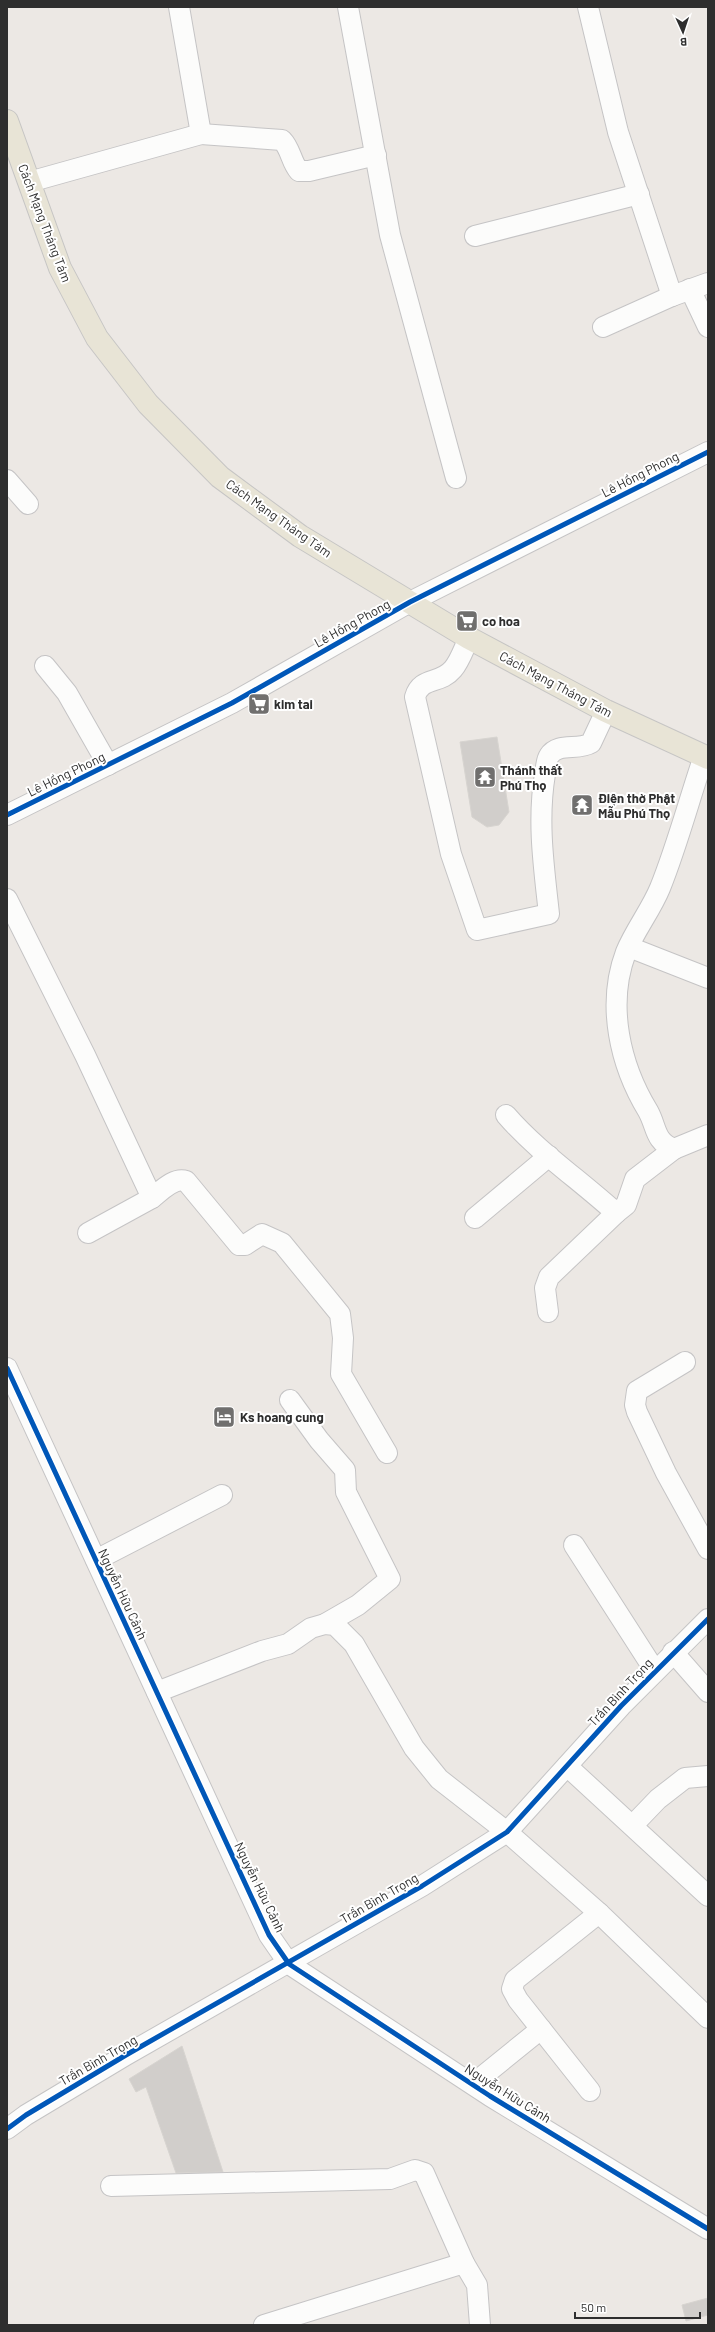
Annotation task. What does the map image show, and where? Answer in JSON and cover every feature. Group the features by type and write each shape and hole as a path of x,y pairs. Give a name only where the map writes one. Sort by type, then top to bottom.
{"main road":[{"name":"Cách Mạng Tháng Tám","path":"7,121 60,268 97,338 148,404 220,477 300,536 469,638 606,711 706,757"}],"street":[{"path":"179,7 201,134"},
{"path":"348,7 390,235 456,478"},
{"path":"588,7 618,132 639,194 690,289 708,327"},
{"path":"29,182 201,134 282,140 290,148 294,165 299,171 309,171 376,155"},
{"path":"475,236 639,194"},
{"path":"603,327 690,289"},
{"name":"Lê Hồng Phong","path":"7,815 232,703 410,602 708,452"},
{"path":"7,480 28,504"},
{"path":"469,638 453,669 436,681 423,683 418,688 415,697 451,854 477,930 549,914 541,839 543,788 548,757 557,748 586,746 591,743 606,711"},
{"path":"45,666 67,693 108,765"},
{"path":"674,1149 664,1145 653,1127 650,1114 634,1088 621,1048 616,994 629,947 660,889 706,757"},
{"path":"7,899 85,1055 152,1198"},
{"path":"629,947 708,978"},
{"path":"506,1115 525,1137 616,1213"},
{"path":"548,1312 545,1288 549,1277 626,1205 635,1179 674,1149 708,1135"},
{"path":"475,1218 549,1156"},
{"path":"88,1232 152,1198 172,1183 182,1179 186,1181 239,1244 245,1245 262,1234 282,1243 340,1314 343,1338 341,1374 387,1453"},
{"path":"685,1362 637,1391 635,1405 666,1473 708,1549"},
{"name":"Nguyễn Hữu Cảnh","path":"7,1368 269,1934 289,1964 706,2233"},
{"path":"157,1692 262,1651 288,1644 311,1628 325,1624 358,1605 390,1579 346,1492 345,1470 319,1440 290,1400"},
{"path":"96,1560 222,1495"},
{"path":"574,1545 655,1671"},
{"name":"Trần Bình Trọng","path":"7,2129 26,2115 126,2055 289,1964 422,1886 507,1832 655,1671 708,1619"},
{"path":"325,1624 335,1625 354,1644 414,1748 439,1779 507,1832 598,1913 708,2018"},
{"path":"673,1652 708,1692"},
{"path":"567,1766 633,1825 708,1896"},
{"path":"633,1825 658,1800 685,1778 708,1776"},
{"path":"590,2091 518,2000 512,1989 515,1980 598,1913"},
{"path":"473,2084 541,2029"},
{"path":"111,2186 232,2181 390,2179 415,2170 424,2173 464,2263 477,2285 480,2325"},
{"path":"264,2325 464,2263"}],"building":[{"name":"Thánh thất Phú Thọ","path":"497,737 509,812 499,825 487,827 472,817 460,742"},
{"path":"182,2046 223,2172 176,2173 146,2087 136,2092 129,2079"},
{"path":"708,2298 708,2315 686,2321 682,2305"}],"cycle path":[{"path":"7,815 232,703 410,602 708,452"},
{"path":"7,1368 269,1935 289,1964 490,2096 708,2229"},
{"path":"7,2129 26,2115 126,2055 422,1886 507,1832 621,1706 708,1619"}],"place":[{"name":"co hoa","path":"467,621"},
{"name":"kim tai","path":"259,704"},
{"name":"Thánh thất Phú Thọ","path":"485,777"},
{"name":"Điện thờ Phật Mẫu Phú Thọ","path":"582,805"},
{"name":"Ks hoang cung","path":"224,1417"}]}
